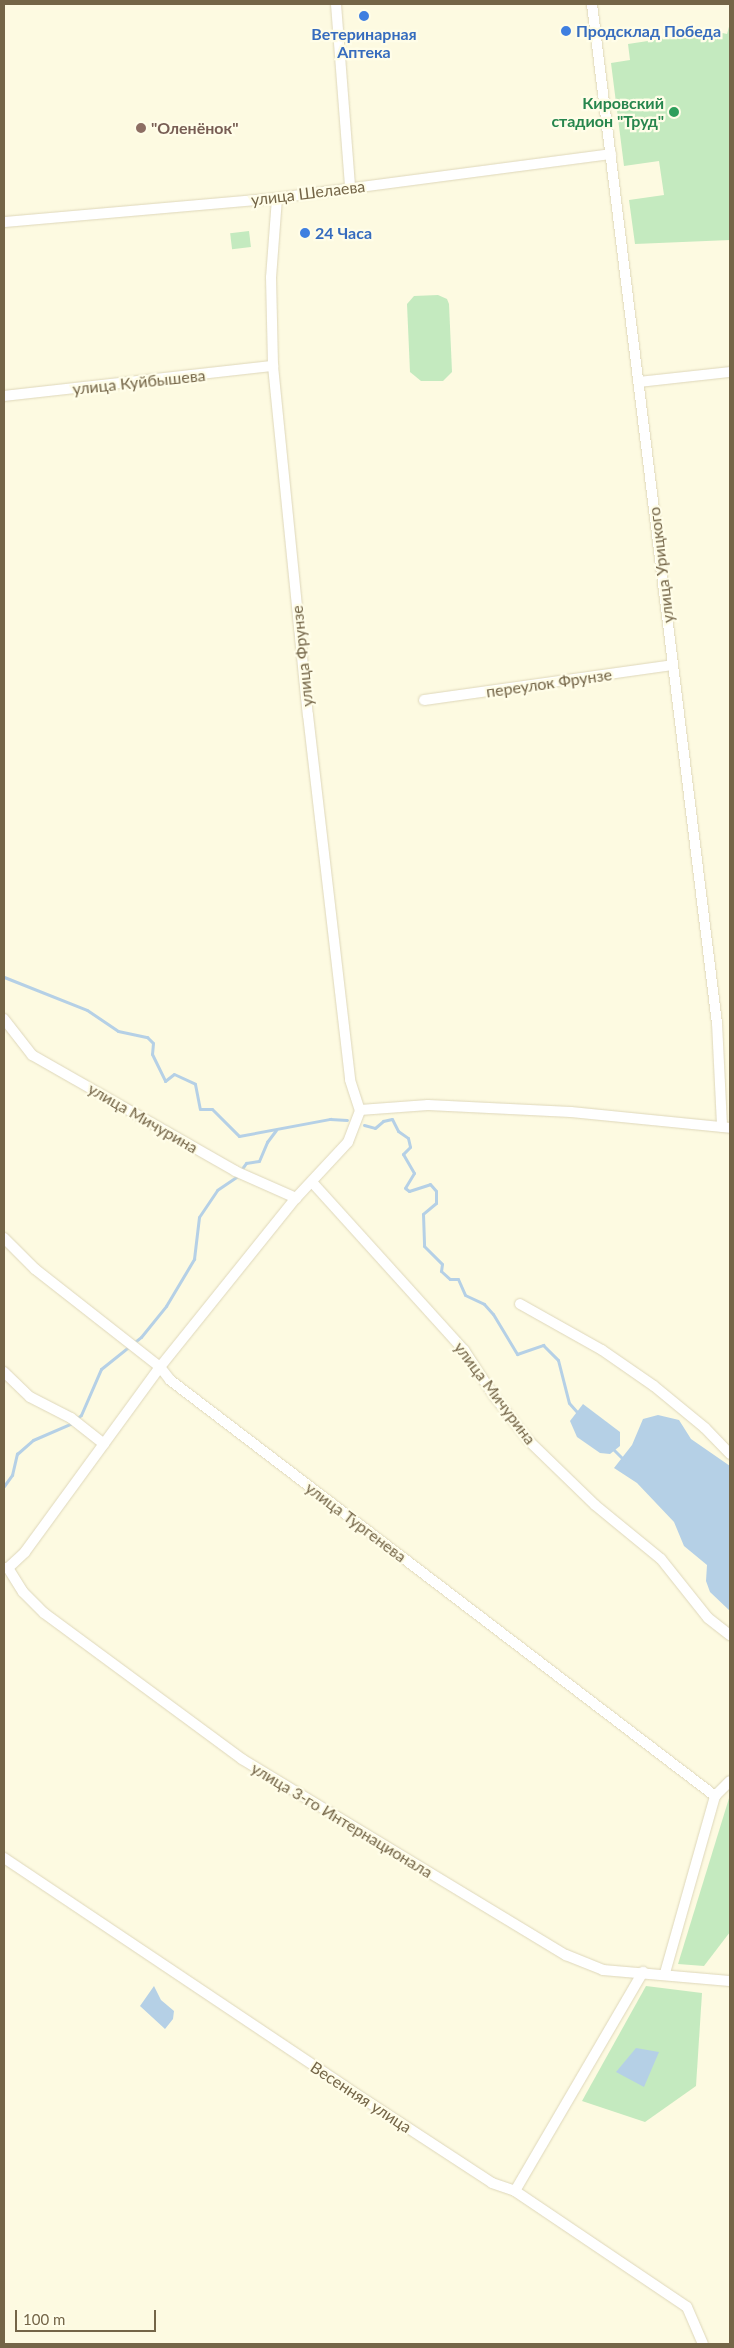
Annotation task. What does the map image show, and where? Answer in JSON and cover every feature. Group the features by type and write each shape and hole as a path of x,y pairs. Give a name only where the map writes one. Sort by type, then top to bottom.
{"street":[{"path":"336,4 350,188"},
{"name":"улица Урицкого","path":"592,4 612,154 717,1023 726,1127"},
{"name":"улица Шелаева","path":"4,222 277,198 612,154"},
{"name":"улица Фрунзе","path":"277,198 272,277 273,366 308,715 350,1080 360,1110"},
{"name":"улица Куйбышева","path":"4,396 273,366"},
{"path":"639,382 730,372"},
{"name":"переулок Фрунзе","path":"424,700 673,665"},
{"name":"улица Мичурина","path":"4,1019 32,1055 235,1171 296,1198"},
{"path":"6,1568 25,1552 160,1367 296,1198 348,1142 360,1110 428,1105 571,1112 726,1127"},
{"name":"улица Мичурина","path":"312,1182 464,1350 494,1396 529,1441 595,1505 660,1558 708,1618 730,1635"},
{"name":"улица Тургенева","path":"4,1238 35,1269 160,1367 178,1386 715,1796"},
{"path":"520,1304 602,1350 654,1386 705,1428 730,1454"},
{"path":"4,1372 30,1397 71,1418 104,1444"},
{"name":"улица 3-го Интернационала","path":"6,1568 23,1592 44,1613 242,1760 566,1955 603,1970 665,1973 728,1981"},
{"path":"665,1973 715,1796 730,1781"},
{"name":"Весенняя улица","path":"4,1858 475,2172 515,2191 687,2307 703,2344"},
{"path":"515,2191 643,1972"}],"green space":[{"name":"Кировский стадион \"Труд\"","path":"730,23 730,240 635,244 629,200 664,195 659,161 624,166 611,63 630,60 628,44 714,31 727,34"},
{"path":"249,231 251,247 232,249 230,233"},
{"path":"438,295 447,299 449,304 452,372 443,381 421,381 410,372 407,304 414,296"},
{"path":"730,1795 730,1932 704,1966 678,1964"},
{"path":"646,1986 702,1993 696,2086 645,2122 582,2101"}],"water":[{"path":"583,1404 620,1432 620,1446 610,1454 600,1453 577,1437 570,1421"},
{"path":"658,1415 679,1420 691,1439 730,1466 730,1611 710,1592 706,1581 707,1565 684,1546 674,1522 637,1483 614,1468 632,1445 643,1419"},
{"path":"154,1986 161,2000 174,2011 173,2019 165,2029 140,2006"},
{"path":"636,2048 659,2052 644,2087 616,2072"}],"waterway":[{"path":"4,977 87,1010 118,1031 147,1037 153,1043 152,1054 165,1081 174,1074 195,1084 200,1109 212,1109 239,1136 330,1119 347,1120"},
{"path":"364,1125 375,1128 383,1121 392,1119 398,1131 408,1138 410,1147 403,1154 414,1173 405,1188 409,1191 430,1184 436,1191 436,1203 423,1214 424,1246 442,1264 441,1271 450,1279 458,1279 465,1295 484,1304 493,1314 517,1354 543,1345 558,1360 569,1403 578,1413"},
{"path":"241,1170 246,1163 259,1161 267,1142 276,1130"},
{"path":"4,1486 12,1475 17,1454 33,1440 70,1424 81,1415 101,1369 141,1337 166,1306 194,1259 199,1217 217,1190 238,1176"},
{"path":"612,1448 625,1461"}],"place":[{"name":"Ветеринарная Аптека","path":"364,16"},
{"name":"Продсклад Победа","path":"566,31"},
{"name":"Кировский стадион \"Труд\"","path":"674,112"},
{"name":"\"Оленёнок\"","path":"141,128"},
{"name":"24 Часа","path":"305,233"}]}
